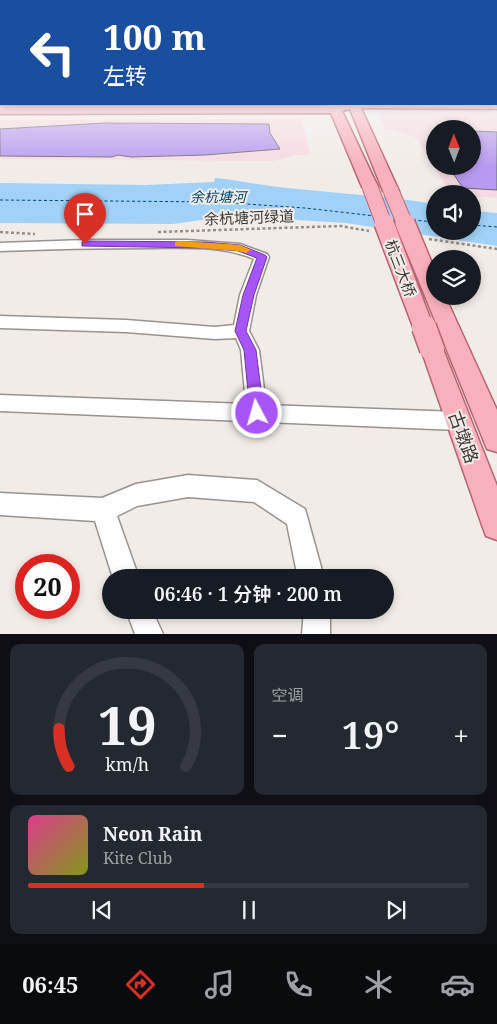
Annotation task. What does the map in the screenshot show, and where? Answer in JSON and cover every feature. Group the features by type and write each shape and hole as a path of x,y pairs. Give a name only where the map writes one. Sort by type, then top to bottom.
{"main road":[{"path":"0,109 46,109"},
{"path":"0,109 26,109"},
{"name":"杭三大桥","path":"335,109 370,187 432,349"},
{"name":"杭三大桥","path":"355,109 426,275"},
{"name":"杭三大桥","path":"439,305 458,349"},
{"name":"古墩路","path":"432,349 497,525"},
{"name":"古墩路","path":"458,349 497,440"}],"street":[{"path":"0,247 85,244 187,244 240,248 262,257 248,295 241,331 250,350 257,413"},
{"path":"0,322 126,326 215,333 241,331"},
{"path":"0,403 458,421"},
{"path":"0,504 103,510 136,495 188,486 257,491 297,517 309,569"},
{"path":"103,510 123,569"},
{"path":"143,619 149,634"},
{"path":"316,634 317,619"}],"path":[{"name":"余杭塘河绿道","path":"150,232 332,226 372,231"},
{"path":"0,232 44,234"},
{"path":"436,240 497,249"}],"shaded area":[{"path":"385,110 452,110 497,112 497,198 481,197 481,185 445,185 439,175 481,175 481,120 426,120 426,153 417,138 394,130 386,130 377,112"},
{"path":"302,119 310,154 273,161 0,159 0,120"}],"water":[{"name":"余杭塘河","path":"215,178 278,187 426,203 426,235 346,223 229,216 173,224 0,223 0,183 146,185 214,182"},
{"path":"481,212 497,213 497,246 458,240 481,240"}],"building":[{"path":"105,123 269,124 270,133 280,149 205,155 131,157 118,155 112,157 0,156 0,129"},
{"path":"481,131 497,132 497,190 481,189 481,185 461,185 454,175 481,175"}],"ferry route":[{"path":"0,200 217,202 305,208 375,216"},
{"path":"413,220 426,221"},
{"path":"481,226 497,227"}],"slow traffic":[{"path":"179,244 246,250"}],"route":[{"path":"85,244 205,245 240,248 262,257 248,295 241,331 250,350 257,413"}]}
